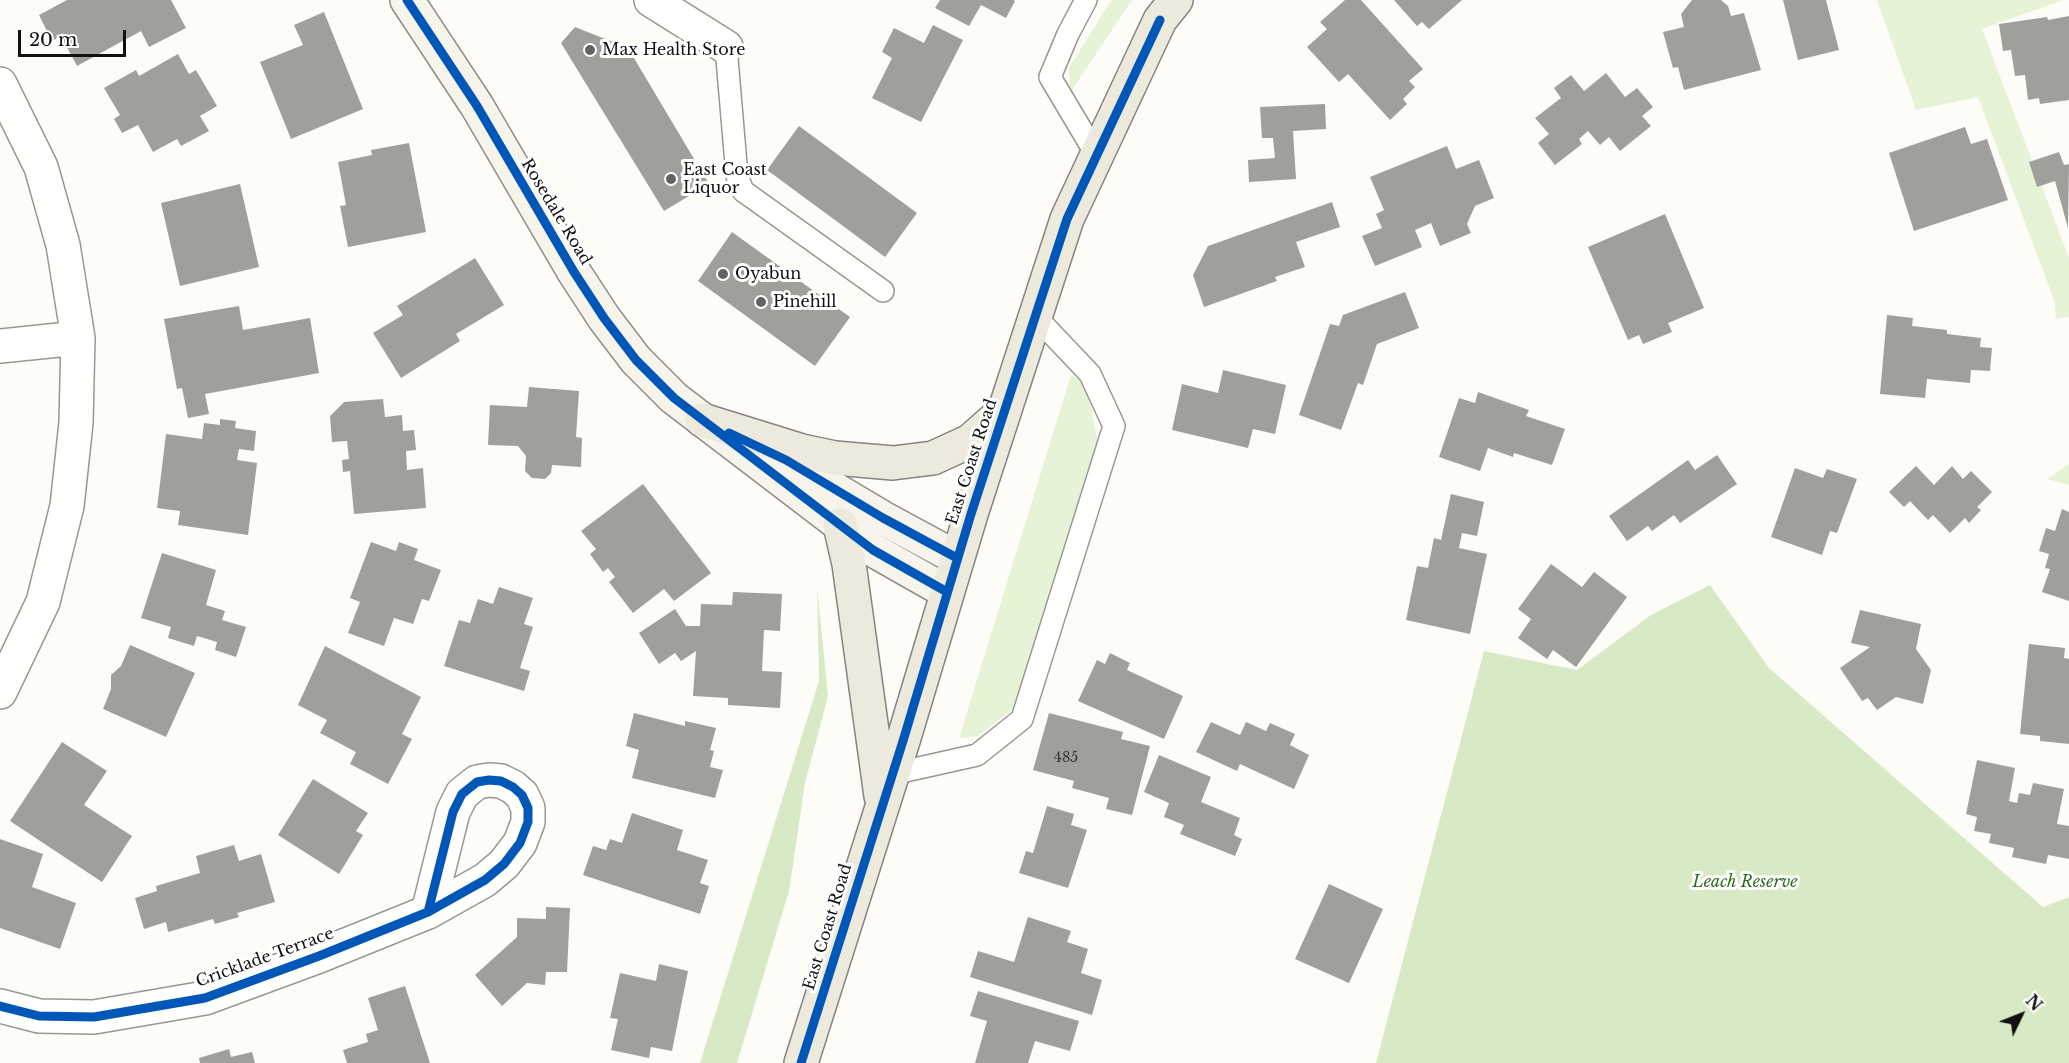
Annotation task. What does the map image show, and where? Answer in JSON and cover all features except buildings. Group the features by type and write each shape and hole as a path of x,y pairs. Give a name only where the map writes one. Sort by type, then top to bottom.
{"main road":[{"name":"Rosedale Road","path":"389,0 427,33"},
{"name":"Rosedale Road","path":"407,0 477,106 574,272 604,318 636,360 674,398 840,525 873,549 947,592"},
{"name":"East Coast Road","path":"801,1063 957,558 1068,219 1160,20 1176,0"},
{"path":"702,420 802,451 835,458 893,463 933,458 970,441 1004,412"},
{"name":"Rosedale Road","path":"702,420 786,460 883,518 957,558"},
{"path":"840,525 849,564 887,789"}],"street":[{"path":"651,0 726,47"},
{"path":"0,84 41,167 63,245 78,338 76,423 67,506 43,602 0,692"},
{"path":"0,346 78,338"},
{"name":"Cricklade Terrace","path":"0,1006 39,1016 94,1017 206,998 428,912"}],"lane":[{"path":"1086,0 1068,34 1050,77 1097,156"},
{"path":"726,47 737,176 743,191 883,291"},
{"path":"887,789 977,755 1022,719 1114,426 1089,374 1035,315"}],"green space":[{"path":"1111,0 1132,0 1070,93 1069,68"},
{"path":"1877,0 2063,0 1982,29 2069,258 2069,317 2056,319 2054,300 1978,97 1916,110"},
{"path":"1071,375 1086,384 1098,442 1016,707 978,736 959,738"},
{"path":"2069,464 2069,485 2047,479"},
{"name":"Leach Reserve","path":"1710,585 1769,668 2043,907 2069,897 2069,1063 1376,1063 1484,651 1577,670 1651,615"},
{"path":"817,587 828,696 805,783 789,891 737,1063 700,1063 819,681"}],"cycle path":[{"path":"407,0 477,106 574,272 604,318 636,360 674,398 873,550 947,592"},
{"path":"801,1063 903,741 971,514 1067,219 1160,20"},
{"path":"729,433 786,460 883,518 957,558"},
{"path":"0,1006 39,1016 94,1017 205,998 319,956 428,912 485,880 504,864 520,843 528,822 528,808 522,795 513,787 501,781 489,780 477,782 462,794 453,812 428,912"}],"place":[{"name":"Max Health Store","path":"590,50"},
{"name":"East Coast Liquor","path":"671,179"},
{"name":"Oyabun","path":"723,274"},
{"name":"Pinehill","path":"761,302"}]}
